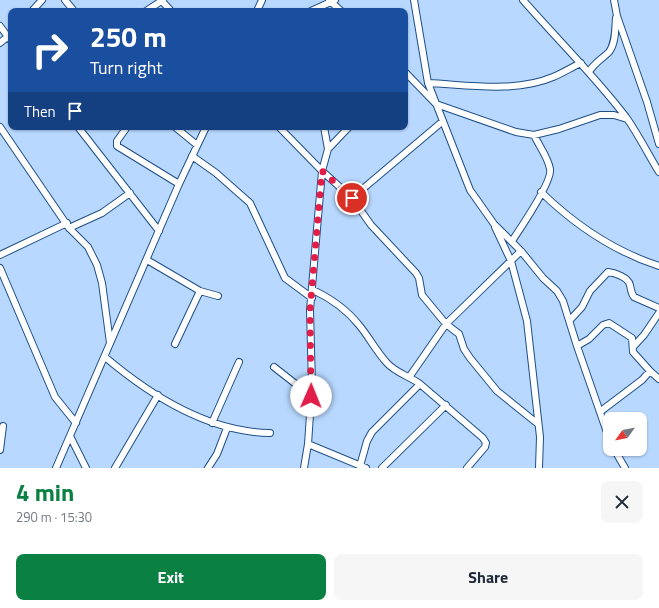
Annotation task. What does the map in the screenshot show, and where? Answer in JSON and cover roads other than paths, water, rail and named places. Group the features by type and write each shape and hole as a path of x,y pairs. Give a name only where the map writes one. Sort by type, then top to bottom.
{"street":[{"path":"35,8 42,0"},
{"path":"65,0 72,8"},
{"path":"150,8 162,0 169,8"},
{"path":"317,8 332,0 339,8"},
{"path":"414,0 428,84 470,190 494,224 511,261 521,293 527,321 538,424 539,468"},
{"path":"523,0 589,72 627,118 659,172"},
{"path":"614,0 617,16 647,102 659,144"},
{"path":"589,72 592,66 608,52 612,46 617,16"},
{"path":"0,26 8,35"},
{"path":"428,84 491,87 532,84 553,77 581,63"},
{"path":"408,75 436,104 516,132 534,135 559,129 600,115 614,115 627,118"},
{"path":"352,198 443,121"},
{"path":"0,127 68,225 88,247 97,265 102,283 110,343"},
{"path":"80,130 159,232"},
{"path":"125,130 117,141 117,146 179,184"},
{"path":"179,130 197,145"},
{"path":"56,468 106,356 110,343 179,184 204,130"},
{"path":"282,130 322,171 352,198 371,225 416,273 419,278 422,294 446,324 460,334 466,353 497,391 538,424"},
{"path":"304,468 308,444 311,396 310,310 313,290 322,171 328,150 325,130"},
{"path":"328,150 346,130"},
{"path":"512,241 549,179 551,170 534,135"},
{"path":"192,156 216,173 250,203 259,226 285,278 312,298"},
{"path":"541,192 564,215 587,231 619,250 659,266"},
{"path":"0,255 68,225 102,213 130,193"},
{"path":"494,224 522,251 543,278 557,291 563,301 577,346 603,418"},
{"path":"410,376 446,324 522,251"},
{"path":"147,260 200,291 218,296"},
{"path":"0,268 55,397 76,423"},
{"path":"570,320 582,307 590,291 608,272 626,278 630,284 634,297 659,308"},
{"path":"313,290 341,307 359,324 387,363 398,372 410,376 484,438 486,443 482,452 467,468"},
{"path":"175,344 200,291"},
{"path":"632,347 644,335 659,313"},
{"path":"577,346 594,336 606,323 632,338 633,352 659,379"},
{"path":"106,356 123,372 179,408 212,423 228,428 249,433 270,433"},
{"path":"212,423 239,362"},
{"path":"274,368 311,396"},
{"path":"601,412 650,371"},
{"path":"308,444 363,467 367,441 372,432 420,384"},
{"path":"115,468 158,395"},
{"path":"382,468 446,405"},
{"path":"0,450 3,426"},
{"path":"211,467 228,428"},
{"path":"70,436 86,468"},
{"path":"618,456 625,468"}]}
